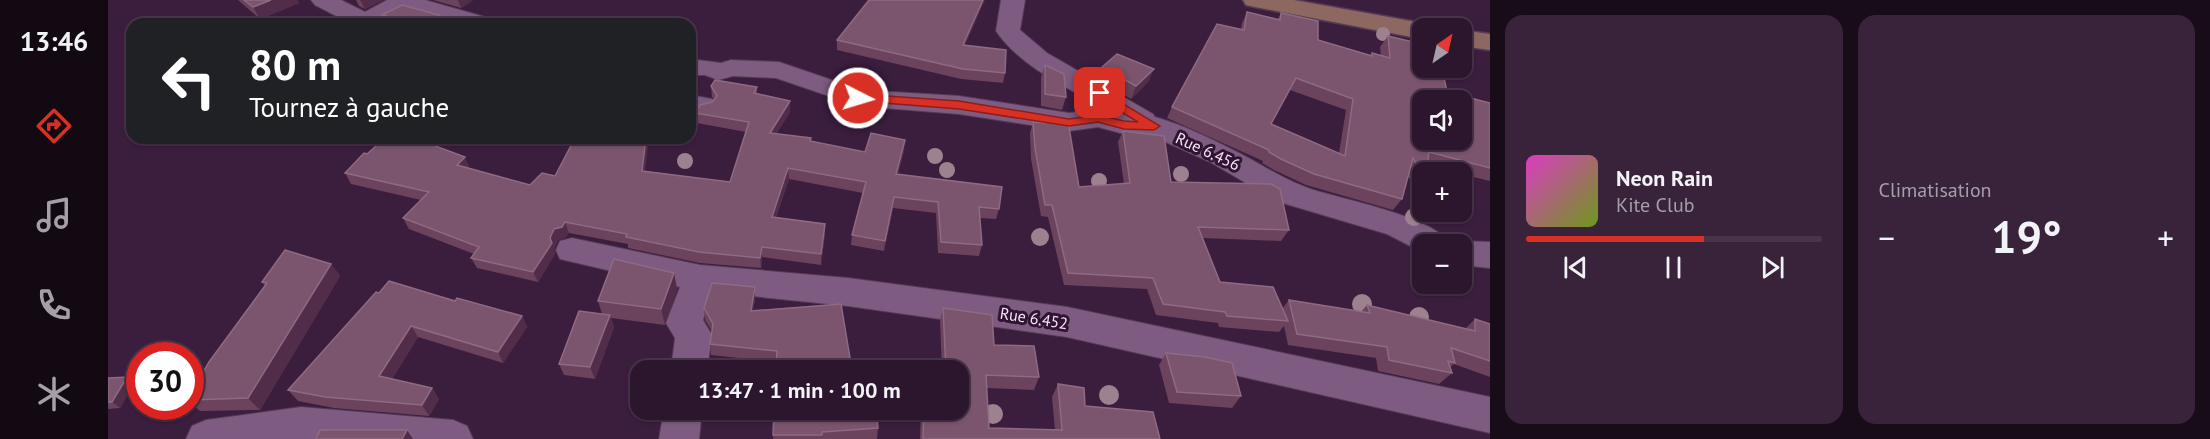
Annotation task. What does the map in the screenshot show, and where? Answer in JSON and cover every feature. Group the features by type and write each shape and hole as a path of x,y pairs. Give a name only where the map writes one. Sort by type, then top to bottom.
{"street":[{"path":"323,0 359,18"},
{"path":"370,18 403,0 464,18"},
{"path":"1013,0 1008,31 1017,42 1038,58 1154,126"},
{"path":"1256,0 1412,29"},
{"path":"1472,40 1490,42"},
{"name":"Rue 6.456","path":"696,67 711,68 718,72 731,68 778,70 858,98 959,105 1069,123 1098,118 1124,125 1154,126 1220,155 1274,186 1297,196 1398,226 1414,234"},
{"name":"Rue 6.452","path":"572,250 700,278 848,292 1045,318 1490,415"},
{"path":"1472,254 1490,255"},
{"path":"690,360 694,335 684,323 700,278"},
{"path":"679,439 682,420"},
{"path":"206,439 301,425 453,439"}],"building":[{"path":"244,0 271,0 253,7"},
{"path":"869,0 983,0 963,45 1006,50 1005,73 963,69 837,40"},
{"path":"402,5 439,15 435,18 393,18 382,15"},
{"path":"1247,12 1280,20 1281,13 1318,21 1318,40 1372,56 1372,53 1390,58 1388,36 1412,42 1412,78 1444,78 1447,90 1412,90 1412,150 1472,150 1472,98 1490,103 1490,168 1429,152 1428,162 1415,162 1413,158 1402,199 1314,174 1281,159 1269,150 1172,107 1217,24 1244,30","holes":["1296,78 1353,99 1345,156 1271,124"]},
{"path":"1117,54 1154,69 1136,86 1102,67"},
{"path":"1045,65 1064,74 1066,97 1045,94"},
{"path":"715,80 757,87 754,93 790,101 770,133 811,138 810,141 865,152 871,133 905,140 896,174 1002,187 999,209 979,207 982,245 941,242 938,202 894,197 885,241 852,235 866,182 788,168 772,217 825,224 821,254 762,247 760,258 699,252 626,237 627,234 565,222 562,227 554,229 550,238 552,243 533,272 471,258 479,247 403,218 429,192 345,173 364,153 367,154 378,144 430,144 465,157 457,165 530,185 542,173 555,176 572,144 645,144 642,171 730,182 749,122 696,113 700,105 712,102 717,96 711,86"},
{"path":"1045,118 1068,121 1079,187 1130,183 1123,131 1164,136 1171,182 1271,184 1280,189 1289,230 1198,227 1220,282 1273,287 1288,321 1227,316 1225,312 1163,304 1153,278 1068,273 1052,205 1045,205 1035,148 1033,122 1045,123"},
{"path":"285,250 331,264 248,398 204,400 204,371 267,283 262,282"},
{"path":"614,259 674,273 661,309 598,301"},
{"path":"389,281 455,301 457,298 522,316 498,352 411,326 379,376 432,388 422,405 325,397 288,390 376,292 379,293"},
{"path":"712,283 755,287 751,311 841,304 850,360 777,360 777,351 710,344 713,324 704,308"},
{"path":"1289,300 1370,313 1367,305 1475,331 1475,319 1490,324 1490,361 1451,348 1455,363 1448,361 1452,373 1389,360 1387,347 1297,334"},
{"path":"943,308 992,315 994,345 1034,346 1039,377 986,375 989,428 1062,430 1058,384 1084,388 1085,406 1153,412 1160,439 923,439 924,420 969,420 969,360 946,360"},
{"path":"579,311 610,315 590,367 559,364"},
{"path":"1166,353 1205,357 1232,363 1241,396 1177,392"},
{"path":"126,377 112,402 108,402 108,378"},
{"path":"774,420 877,420 878,428 822,432 822,435 773,435"},
{"path":"320,430 407,430 402,439 316,439"}],"route":[{"path":"858,98 959,105 1069,123 1098,118 1124,125 1154,126 1100,93"}]}
